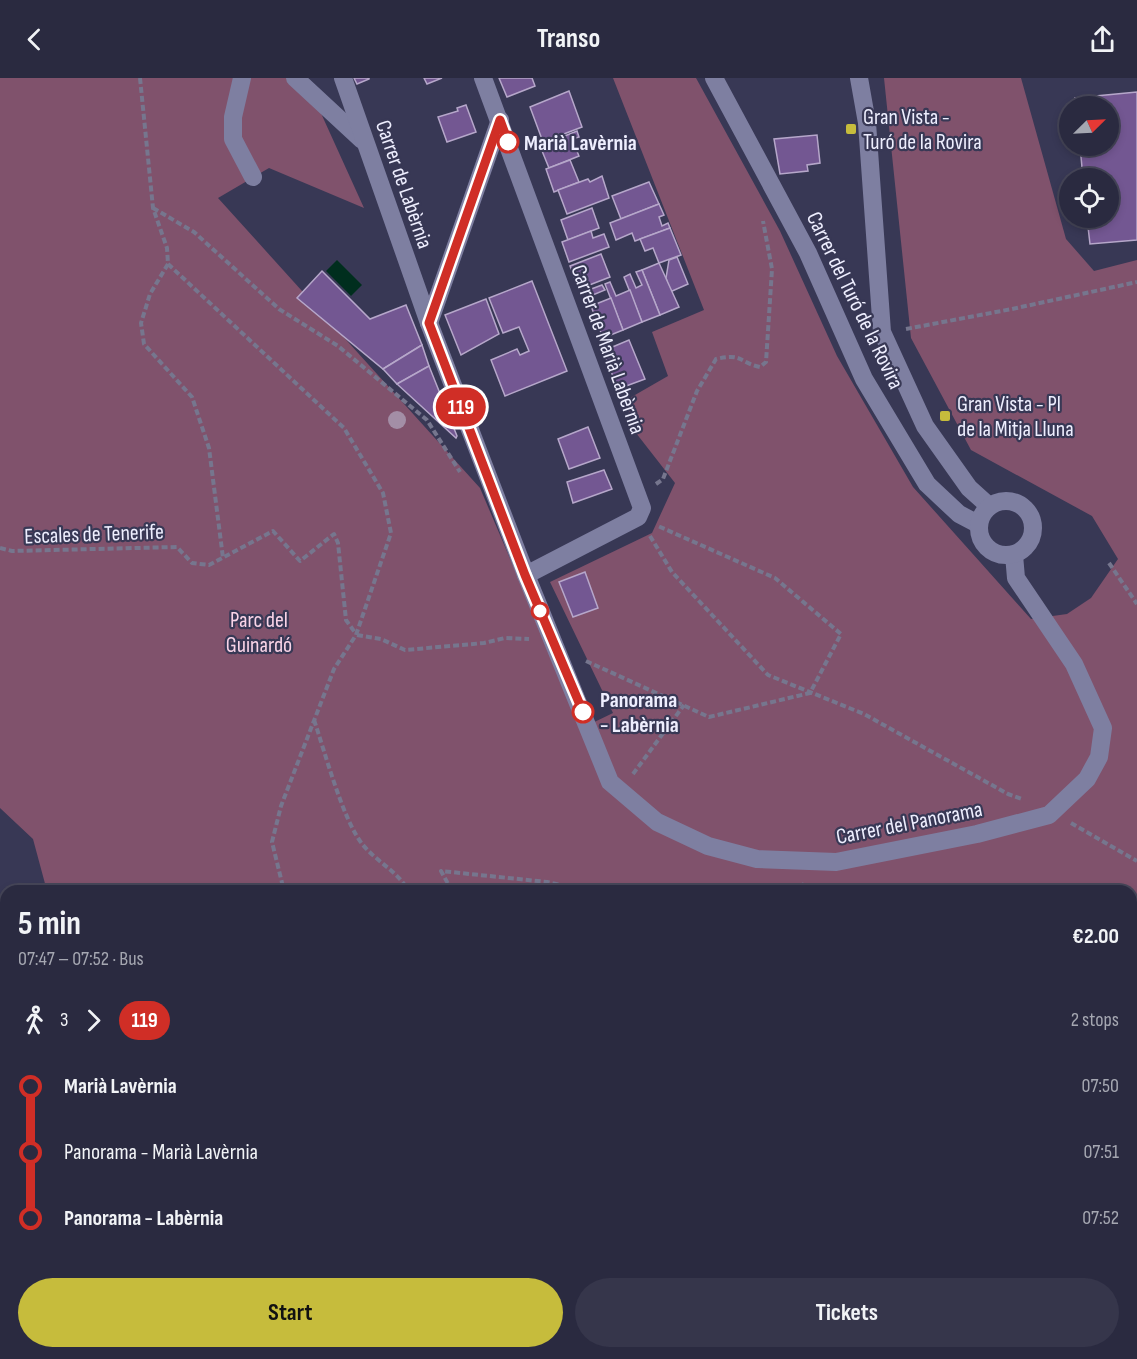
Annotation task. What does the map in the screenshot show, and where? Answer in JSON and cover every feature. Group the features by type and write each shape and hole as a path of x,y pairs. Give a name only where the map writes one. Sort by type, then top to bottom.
{"street":[{"path":"242,78 233,117 233,139 254,177"},
{"path":"295,78 365,143"},
{"name":"Carrer de Labèrnia","path":"343,78 429,323 525,575"},
{"name":"Carrer de Marià Labèrnia","path":"483,78 642,508 638,517"},
{"name":"Carrer del Turó de la Rovira","path":"714,78 808,253 864,379 927,484 959,514 978,524"},
{"path":"859,78 867,123 882,332 925,426 969,488 989,506"},
{"path":"429,323 500,120"},
{"path":"999,501 1011,501 1030,514 1033,526 1032,538 1026,548 1014,555 1000,556 987,549 979,538 978,524 989,506 999,501"},
{"path":"525,575 638,517"},
{"name":"Carrer del Panorama","path":"525,575 610,782 657,822 708,846 757,859 836,862 977,834 1049,815 1087,779 1099,757 1104,728 1074,664 1016,578 1014,555"}],"path":[{"path":"140,78 153,208 167,248 168,264 150,294 141,323 144,344 192,397 208,448 223,558"},
{"path":"153,208 195,232 279,309 339,346 428,420 464,478"},
{"path":"637,495 663,479 697,391 716,360 732,356 741,357 760,367 766,362 772,269 762,217"},
{"path":"168,264 344,428 383,493 391,533 356,635 334,669 281,806 272,842 283,885"},
{"path":"925,326 1137,282"},
{"path":"554,646 709,717 810,693 841,634 776,579 638,517"},
{"path":"638,517 672,572 768,675 864,714 1008,794"},
{"name":"Escales de Tenerife","path":"0,548 12,552 177,547 192,563 208,565 273,531 300,561 334,534 338,543 346,620 356,635"},
{"path":"1109,563 1137,604"},
{"path":"356,635 381,639 405,650 484,643 505,638 527,639"},
{"path":"620,791 684,705"},
{"path":"314,720 352,826 364,845 400,877 405,885"},
{"path":"1077,827 1137,861"},
{"path":"449,885 441,871 561,885"}],"green space":[{"name":"Parc del Guinardó","path":"0,78 305,78 364,208 269,168 218,198 480,488 582,728 613,713 550,582 652,533 675,483 629,424 628,399 668,376 652,332 704,310 613,78 696,78 780,231 837,356 913,487 1031,619 1067,614 1091,598 1118,559 1092,516 971,450 911,338 884,78 1021,78 1059,214 1059,228 1063,228 1066,239 1094,271 1137,260 1137,885 45,885 33,839 0,808"}],"shaded area":[{"path":"337,260 362,285 351,296 326,271"}],"building":[{"path":"354,78 369,78 369,79 357,84"},
{"path":"424,78 442,78 427,84"},
{"path":"499,78 532,78 535,86 507,97"},
{"path":"569,91 582,127 543,142 530,107"},
{"path":"1137,92 1137,240 1090,244 1088,228 1119,228 1119,168 1082,168 1081,156 1119,156 1119,96 1096,96"},
{"path":"466,105 476,132 447,142 438,117 458,111 457,108"},
{"path":"577,131 579,137 572,139 579,156 549,168 540,146"},
{"path":"817,135 820,163 807,165 808,171 780,174 774,139"},
{"path":"570,160 579,182 554,192 546,169"},
{"path":"602,176 609,198 567,214 558,190 588,179 590,182"},
{"path":"649,182 659,204 621,219 612,196"},
{"path":"659,204 664,215 659,217 662,226 668,223 670,228 635,241 632,233 616,240 610,223"},
{"path":"592,208 599,228 568,240 561,220"},
{"path":"670,228 681,255 659,263 653,248 645,251 640,239"},
{"path":"591,231 593,238 604,234 609,247 569,262 562,242"},
{"path":"601,254 610,277 579,289 570,266"},
{"path":"677,257 688,284 670,292 666,278 669,260"},
{"path":"659,263 679,307 660,315 642,270"},
{"path":"642,270 660,315 642,322 624,277 630,274 636,288 642,285 636,272"},
{"path":"322,271 370,319 406,305 422,345 383,369 297,298"},
{"path":"532,281 567,371 505,396 491,360 517,349 520,355 529,351 519,327 503,333 489,298"},
{"path":"610,282 616,296 630,290 642,322 623,330 605,284"},
{"path":"602,285 605,290 588,297 586,291"},
{"path":"611,298 623,330 603,338 591,306"},
{"path":"486,299 499,334 461,355 445,315"},
{"path":"629,340 645,379 618,389 603,351"},
{"path":"422,345 429,366 397,384 383,369"},
{"path":"429,366 457,436 456,438 397,384"},
{"path":"588,427 600,458 569,469 558,439"},
{"path":"604,470 612,489 573,503 567,482"},
{"path":"585,572 598,608 573,617 559,582"}],"bus line":[{"name":"119","path":"508,142 500,120 429,323 525,575 583,712"}],"place":[{"name":"Gran Vista - Turó de la Rovira","path":"851,129"},
{"name":"Marià Lavèrnia","path":"508,142"},
{"name":"Gran Vista - Pl de la Mitja Lluna","path":"945,416"},
{"name":"Panorama - Labèrnia","path":"583,712"}]}
